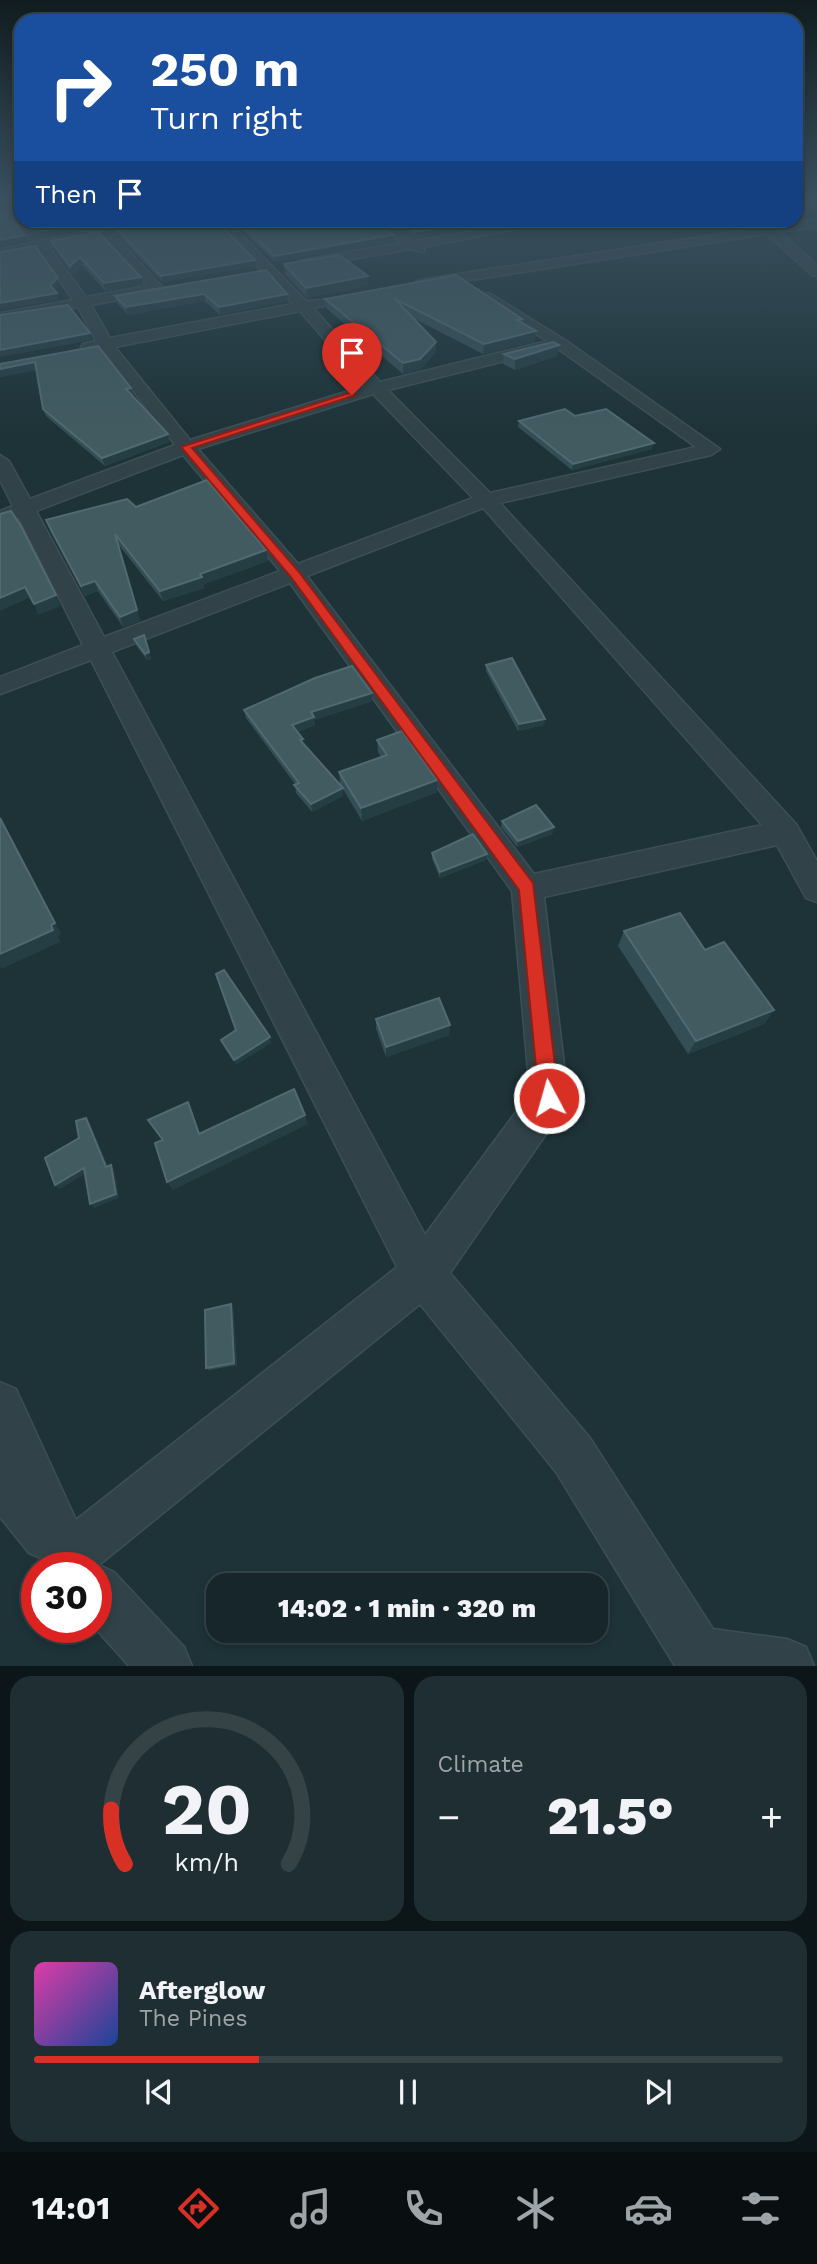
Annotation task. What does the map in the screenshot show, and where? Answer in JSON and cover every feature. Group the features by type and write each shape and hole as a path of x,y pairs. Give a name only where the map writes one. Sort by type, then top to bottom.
{"street":[{"path":"63,276 82,302 104,344 186,447 295,575 527,888 549,1098 423,1273 103,1552"},
{"path":"0,317 163,288 150,276"},
{"path":"270,276 305,306 376,388 486,500 785,832 817,889"},
{"path":"0,686 486,500 711,449 560,343 456,276 406,286"},
{"path":"78,349 330,301"},
{"path":"12,514 186,447 376,388 560,343"},
{"path":"1,464 12,514 98,648 423,1273 573,1455 699,1660 787,1665"},
{"path":"527,888 785,832"},
{"path":"0,1405 70,1552"},
{"path":"0,1479 63,1552"},
{"path":"112,1607 165,1665"}],"building":[{"path":"0,276 56,276 58,278 50,285 57,293 0,303"},
{"path":"97,276 141,277 104,283"},
{"path":"233,276 271,276 287,294 219,307 204,294 126,307 115,296"},
{"path":"295,276 368,276 306,288"},
{"path":"457,276 536,331 484,344 395,299 436,342 420,359 403,363 325,299"},
{"path":"68,305 90,333 0,350 0,315"},
{"path":"553,342 559,345 515,359 504,354"},
{"path":"98,346 131,388 126,389 168,434 102,458 43,409 35,362 0,369 0,364"},
{"path":"565,409 575,416 606,409 654,443 573,464 519,421"},
{"path":"207,480 266,550 160,591 115,534 137,610 120,617 95,581 81,586 46,520 127,499 136,507"},
{"path":"11,511 56,595 34,604 25,587 0,598 0,514"},
{"path":"144,635 149,652 145,654 134,639"},
{"path":"512,658 545,719 519,724 486,665"},
{"path":"352,666 372,693 311,712 314,717 292,725 303,739 300,740 343,788 311,804 294,785 299,783 244,710 315,678"},
{"path":"402,731 437,780 361,808 339,772 387,755 377,740"},
{"path":"536,805 554,827 518,841 502,821"},
{"path":"0,818 55,923 51,925 53,930 0,954"},
{"path":"473,834 487,854 440,872 432,853"},
{"path":"680,913 705,950 724,942 774,1010 696,1041 624,931"},
{"path":"224,970 270,1037 234,1060 221,1040 236,1030 216,974"},
{"path":"439,998 450,1025 386,1047 376,1019"},
{"path":"294,1089 305,1115 167,1182 155,1143 163,1140 148,1120 188,1102 199,1134"},
{"path":"86,1118 106,1167 111,1165 116,1194 90,1204 84,1168 55,1185 45,1158 79,1138 76,1121"},
{"path":"231,1304 234,1363 206,1368 205,1310"}],"route":[{"path":"352,395 186,447 295,575 527,888 549,1098"}]}
